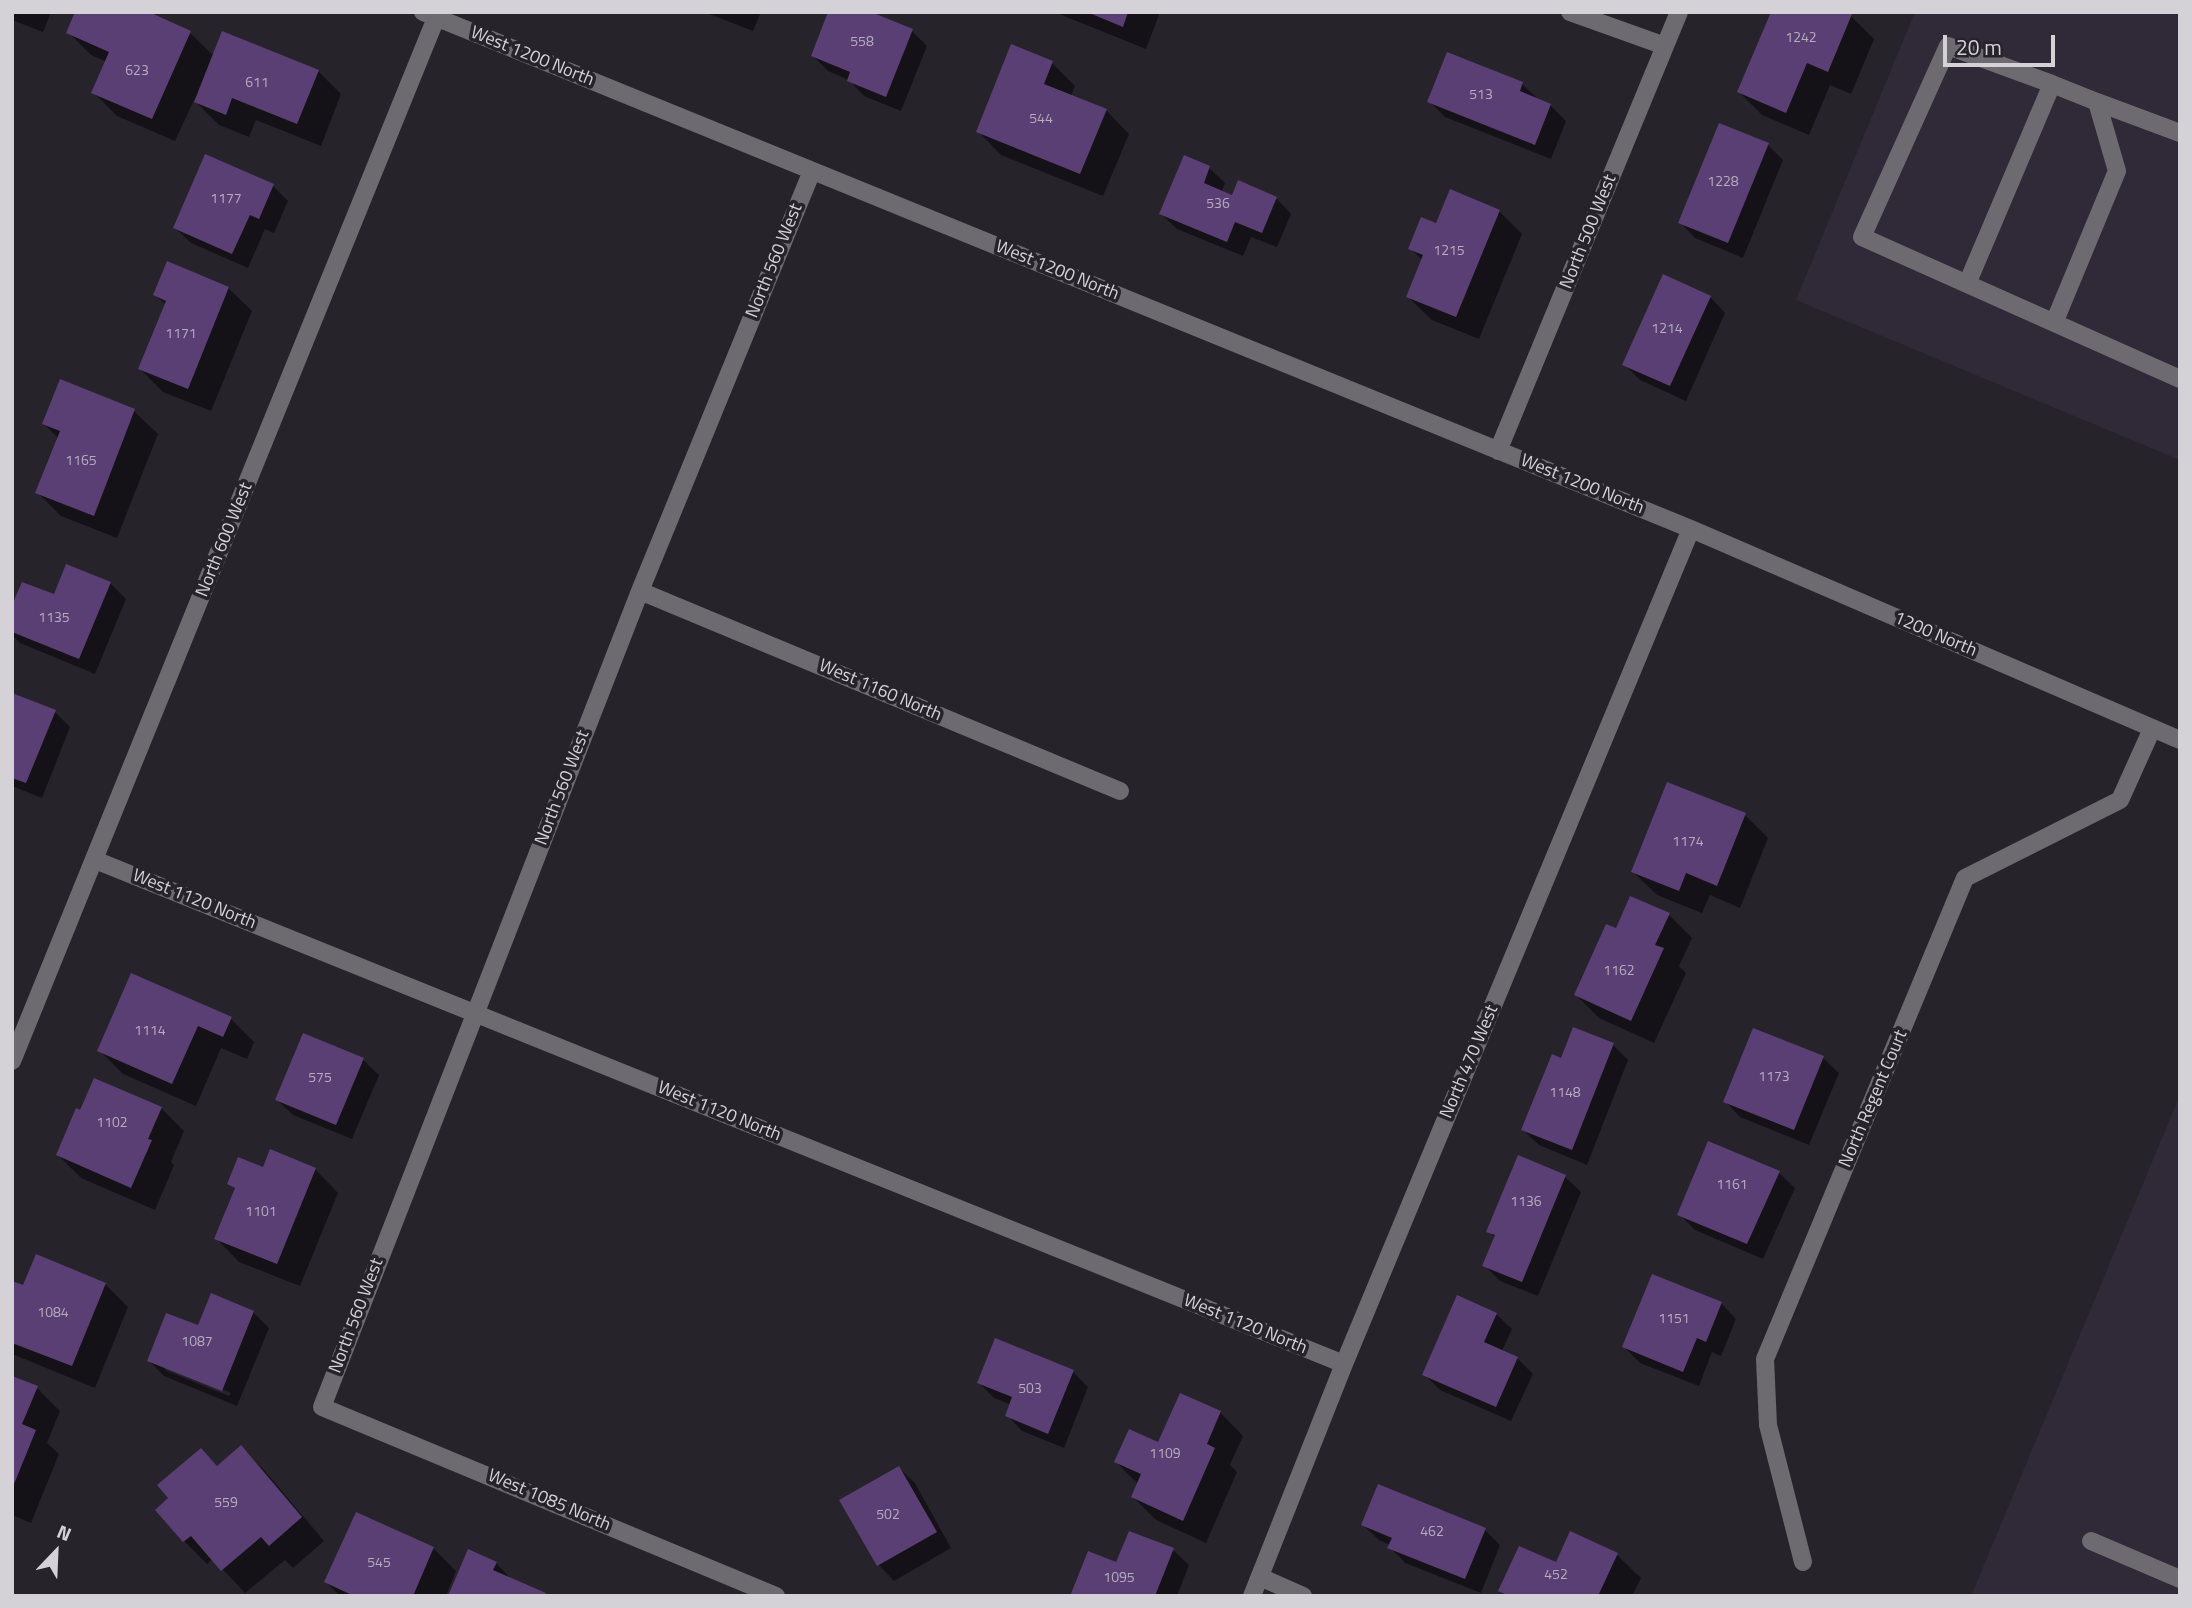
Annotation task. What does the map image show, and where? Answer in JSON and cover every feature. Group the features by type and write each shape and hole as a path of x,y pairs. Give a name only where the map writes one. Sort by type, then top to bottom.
{"street":[{"path":"1570,12 1665,46"},
{"name":"North 500 West","path":"1498,451 1679,12"},
{"name":"West 1200 North","path":"430,15 1691,529"},
{"name":"North 600 West","path":"12,1061 95,860 430,15"},
{"path":"2180,134 1948,47 1862,237 2180,379"},
{"path":"1967,284 2052,85"},
{"path":"2054,323 2117,171 2097,102"},
{"name":"North 560 West","path":"322,1407 640,592 812,171"},
{"name":"1200 North","path":"1691,529 2180,740"},
{"name":"North 470 West","path":"1252,1596 1344,1364 1691,529"},
{"name":"West 1160 North","path":"640,592 1120,791"},
{"name":"North Regent Court","path":"1803,1562 1768,1425 1765,1359 1965,878 2120,800 2152,729"},
{"name":"West 1120 North","path":"95,860 1344,1364"},
{"name":"West 1085 North","path":"322,1407 776,1596"},
{"path":"2091,1541 2180,1579"},
{"path":"1260,1577 1303,1596"}],"shaded area":[{"path":"1915,12 2180,12 2180,460 1796,300"},
{"path":"2180,1095 2180,1596 1971,1596"}],"building":[{"path":"75,12 149,12 191,31 152,119 91,93 109,52 66,33"},
{"path":"828,12 871,12 913,29 886,97 847,81 850,72 811,56"},
{"path":"1087,12 1128,12 1123,27"},
{"path":"1771,12 1852,14 1828,72 1807,63 1786,113 1737,92"},
{"path":"222,31 319,70 297,124 232,98 226,115 194,102"},
{"path":"1011,44 1053,61 1044,84 1107,109 1080,174 976,132"},
{"path":"1447,52 1523,82 1520,91 1551,104 1535,145 1427,102"},
{"path":"1719,123 1769,143 1728,243 1678,223"},
{"path":"205,154 274,184 259,219 250,215 232,254 173,228"},
{"path":"1184,155 1210,166 1204,183 1232,195 1238,180 1277,197 1262,233 1235,222 1227,242 1159,214"},
{"path":"1450,189 1500,210 1456,317 1406,297 1423,255 1408,249 1421,217 1436,223"},
{"path":"167,261 229,287 188,389 138,369 166,301 153,295"},
{"path":"1663,274 1711,296 1670,386 1622,365"},
{"path":"60,379 135,409 94,516 35,493 60,431 42,424"},
{"path":"66,564 111,582 79,659 12,632 12,605 22,582 54,594"},
{"path":"12,693 56,710 26,783 12,778"},
{"path":"1667,782 1746,813 1717,886 1686,873 1679,891 1631,872"},
{"path":"1630,896 1670,913 1655,945 1664,948 1631,1021 1574,995 1606,924 1616,928"},
{"path":"131,973 232,1017 223,1037 198,1026 172,1084 97,1051"},
{"path":"1573,1027 1614,1043 1572,1150 1521,1130 1552,1054 1561,1058"},
{"path":"1753,1028 1824,1056 1794,1130 1723,1102"},
{"path":"303,1033 364,1058 336,1125 275,1100"},
{"path":"94,1078 162,1107 148,1139 152,1140 131,1188 56,1155 76,1108 80,1110"},
{"path":"1708,1141 1780,1171 1747,1244 1677,1215"},
{"path":"270,1149 316,1168 277,1264 214,1239 235,1188 227,1184 238,1157 263,1167"},
{"path":"1518,1155 1566,1175 1522,1282 1482,1266 1495,1235 1486,1232"},
{"path":"36,1254 106,1283 72,1366 12,1343 12,1281 23,1285"},
{"path":"1652,1274 1722,1302 1706,1342 1697,1338 1683,1372 1622,1347"},
{"path":"211,1293 254,1311 222,1391 147,1361 166,1313 198,1325"},
{"path":"1457,1295 1497,1313 1484,1342 1518,1357 1496,1407 1422,1375"},
{"path":"995,1338 1074,1370 1048,1434 1005,1416 1012,1397 977,1383"},
{"path":"12,1376 38,1386 22,1424 36,1430 12,1489"},
{"path":"1180,1393 1221,1411 1207,1444 1215,1448 1183,1521 1131,1497 1141,1474 1114,1462 1129,1429 1158,1442"},
{"path":"241,1445 302,1517 269,1546 261,1537 221,1571 191,1536 183,1542 155,1510 168,1498 157,1485 201,1448 217,1466"},
{"path":"899,1466 937,1532 877,1566 839,1500"},
{"path":"1378,1484 1486,1528 1465,1579 1387,1548 1392,1538 1361,1525"},
{"path":"356,1512 434,1547 413,1596 354,1596 324,1582"},
{"path":"1129,1531 1174,1548 1155,1596 1070,1596 1088,1551 1116,1562"},
{"path":"1570,1531 1618,1553 1598,1596 1509,1596 1498,1591 1519,1546 1556,1562"},
{"path":"468,1549 497,1562 493,1570 546,1593 545,1596 448,1596"}]}
